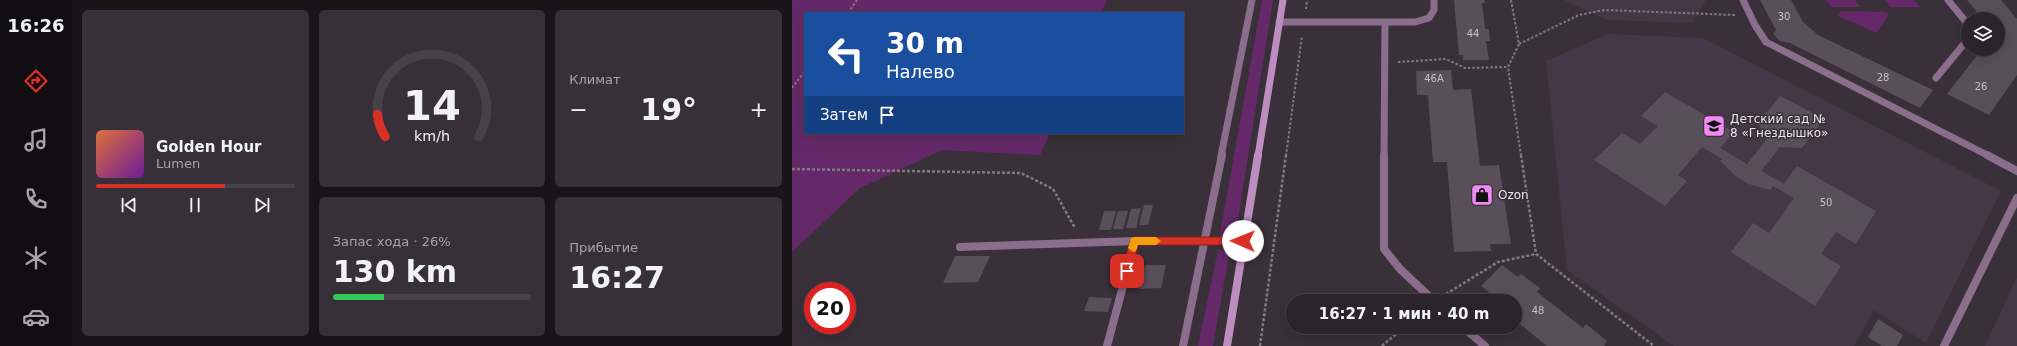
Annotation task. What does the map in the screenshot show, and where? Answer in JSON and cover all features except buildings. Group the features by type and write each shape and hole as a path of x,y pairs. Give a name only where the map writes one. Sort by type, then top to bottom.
{"main road":[{"path":"1227,346 1283,0"}],"lane":[{"path":"1183,346 1252,0"},
{"path":"1279,22 1415,22 1429,18 1434,10 1434,0"},
{"path":"1743,0 1766,42 2017,171"},
{"path":"1948,0 1961,16"},
{"path":"1385,22 1384,249 1400,268 1431,294"},
{"path":"1936,78 1961,48"},
{"path":"1944,346 2017,198"},
{"path":"1107,346 1134,241"},
{"path":"960,247 1134,241 1243,241"},
{"path":"1472,334 1485,346"}],"path":[{"path":"849,12 857,0"},
{"path":"1260,346 1307,0"},
{"path":"1511,0 1519,44 1508,67 1536,254 1654,346"},
{"path":"1519,44 1579,15 1604,10 1751,16"},
{"path":"1385,63 1446,59 1465,68 1508,67"},
{"path":"792,88 804,72"},
{"path":"792,170 1021,173 1053,189 1084,243"},
{"path":"1445,294 1498,262 1536,254"},
{"path":"1382,346 1396,334"}],"shaded area":[{"path":"792,0 1107,0 1101,12 804,12 804,134 1050,134 1040,155 942,150 860,188 792,252"},
{"path":"1262,0 1273,0 1235,238 1219,239"},
{"path":"1564,0 1706,0 1692,23 1607,20"},
{"path":"1826,0 1855,0 1860,7 1831,7"},
{"path":"1885,0 1914,0 1920,7 1890,7"},
{"path":"1841,11 1885,12 1889,14 1877,33 1838,16"},
{"name":"Детский сад № 8 «Гнездышко»","path":"1608,34 1703,38 2001,191 1926,343 1874,310 1854,346 1674,346 1567,270 1546,61"},
{"path":"1218,250 1230,250 1213,346 1198,346"},
{"path":"2017,277 2017,346 1985,346"}],"slow traffic":[{"path":"1133,248 1134,241 1156,241"}],"place":[{"name":"Детский сад № 8 «Гнездышко»","path":"1714,126"},
{"name":"Ozon","path":"1482,195"}],"route":[{"path":"1127,271 1134,241 1243,241"}]}
